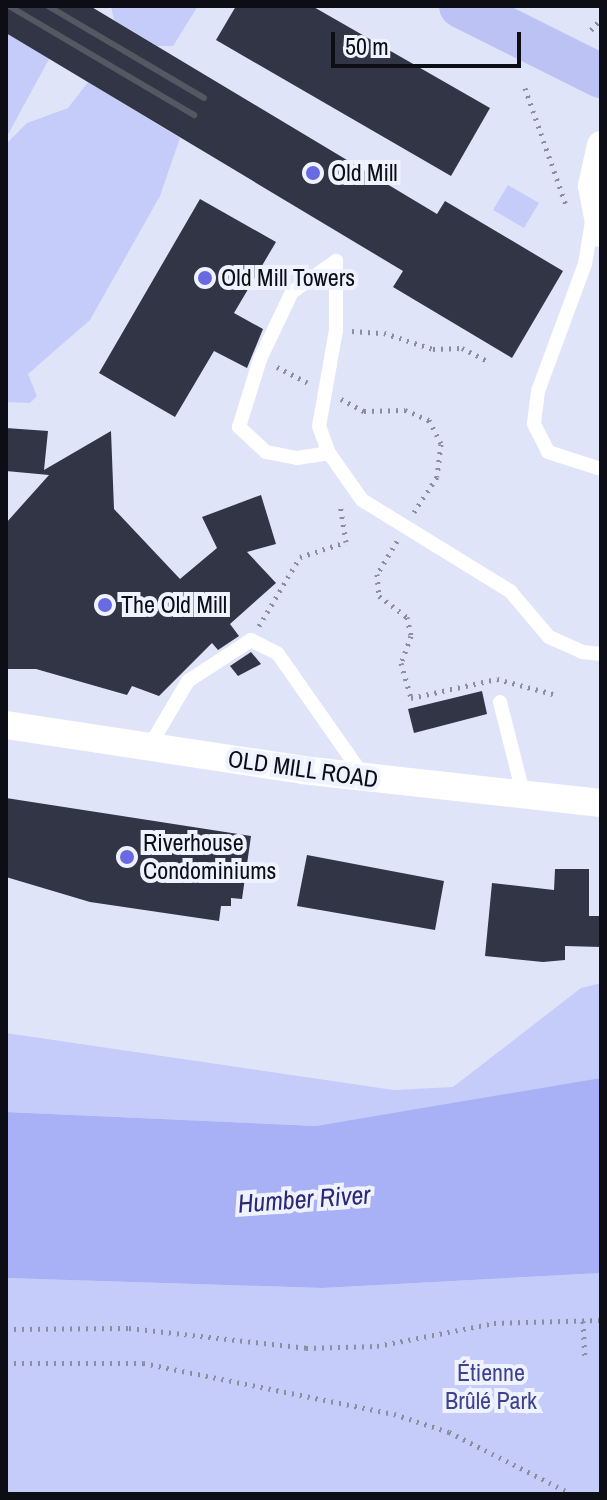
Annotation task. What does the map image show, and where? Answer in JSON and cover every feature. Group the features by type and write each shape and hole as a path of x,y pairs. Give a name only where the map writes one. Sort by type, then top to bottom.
{"main road":[{"path":"461,6 601,76"}],"street":[{"path":"588,218 601,145"},
{"name":"OLD MILL ROAD","path":"6,725 364,777 601,803"}],"lane":[{"path":"588,218 585,264 538,391 534,424 548,452 601,469"},
{"path":"329,453 297,458 266,452 239,427 260,359 292,292 336,261 336,330 319,426 329,453 362,500 510,591 549,637 582,652 601,654"},
{"path":"149,747 188,681 251,640 278,654 364,777"},
{"path":"500,702 523,793"}],"path":[{"path":"591,30 601,19"},
{"path":"525,88 588,218"},
{"path":"336,330 384,333 433,349 462,348 489,362"},
{"path":"260,359 364,411 405,410 429,420 441,444 437,477 377,574 379,596 407,617 411,636 401,663 411,698 497,679 553,694"},
{"path":"251,640 300,557 346,542 338,490 347,479"},
{"path":"6,1329 129,1328 306,1348 377,1346 494,1323 601,1320"},
{"path":"583,1321 585,1360"},
{"path":"6,1363 143,1363 394,1414 449,1432 572,1494"}],"green space":[{"path":"6,6 78,6 6,138"},
{"path":"111,6 198,6 173,46 157,46 114,20"},
{"path":"88,82 180,138 160,196 90,320 28,374 37,396 30,403 6,402 6,144 27,123 68,108"},
{"path":"508,185 539,203 524,228 493,210"},
{"path":"601,983 601,1078 554,1089 316,1126 6,1112 6,1033 394,1090 453,1087 581,988"},
{"name":"Étienne Brûlé Park","path":"601,1273 601,1494 6,1494 6,1278 322,1288"}],"water":[{"name":"Humber River","path":"601,1078 601,1273 322,1288 6,1278 6,1112 316,1126"}],"building":[{"name":"Old Mill","path":"6,6 90,6 437,214 445,201 563,271 512,358 393,287 403,271 6,33"},
{"path":"236,6 312,6 490,108 451,176 216,40"},
{"name":"Old Mill Towers","path":"200,199 276,242 234,313 263,329 247,368 214,351 175,417 99,373"},
{"path":"6,428 48,431 44,470 111,431 114,509 180,579 217,548 202,517 261,495 276,544 247,552 276,583 230,624 239,636 218,650 212,643 159,696 132,686 127,695 36,669 6,669 6,523 49,475 6,471"},
{"path":"251,652 261,664 238,676 230,666"},
{"path":"482,691 487,714 414,733 408,709"},
{"name":"Riverhouse Condominiums","path":"6,798 251,836 242,899 231,898 231,906 221,906 219,921 90,902 6,877"},
{"path":"307,855 444,881 435,930 297,906"},
{"path":"555,869 589,869 589,916 601,916 601,947 565,946 565,960 543,962 485,956 492,883 554,890"}],"railway":[{"path":"9,6 194,115"},
{"path":"48,6 204,98"}],"place":[{"name":"Old Mill","path":"313,173"},
{"name":"Old Mill Towers","path":"205,278"},
{"name":"The Old Mill","path":"105,605"},
{"name":"Riverhouse Condominiums","path":"127,857"}]}
